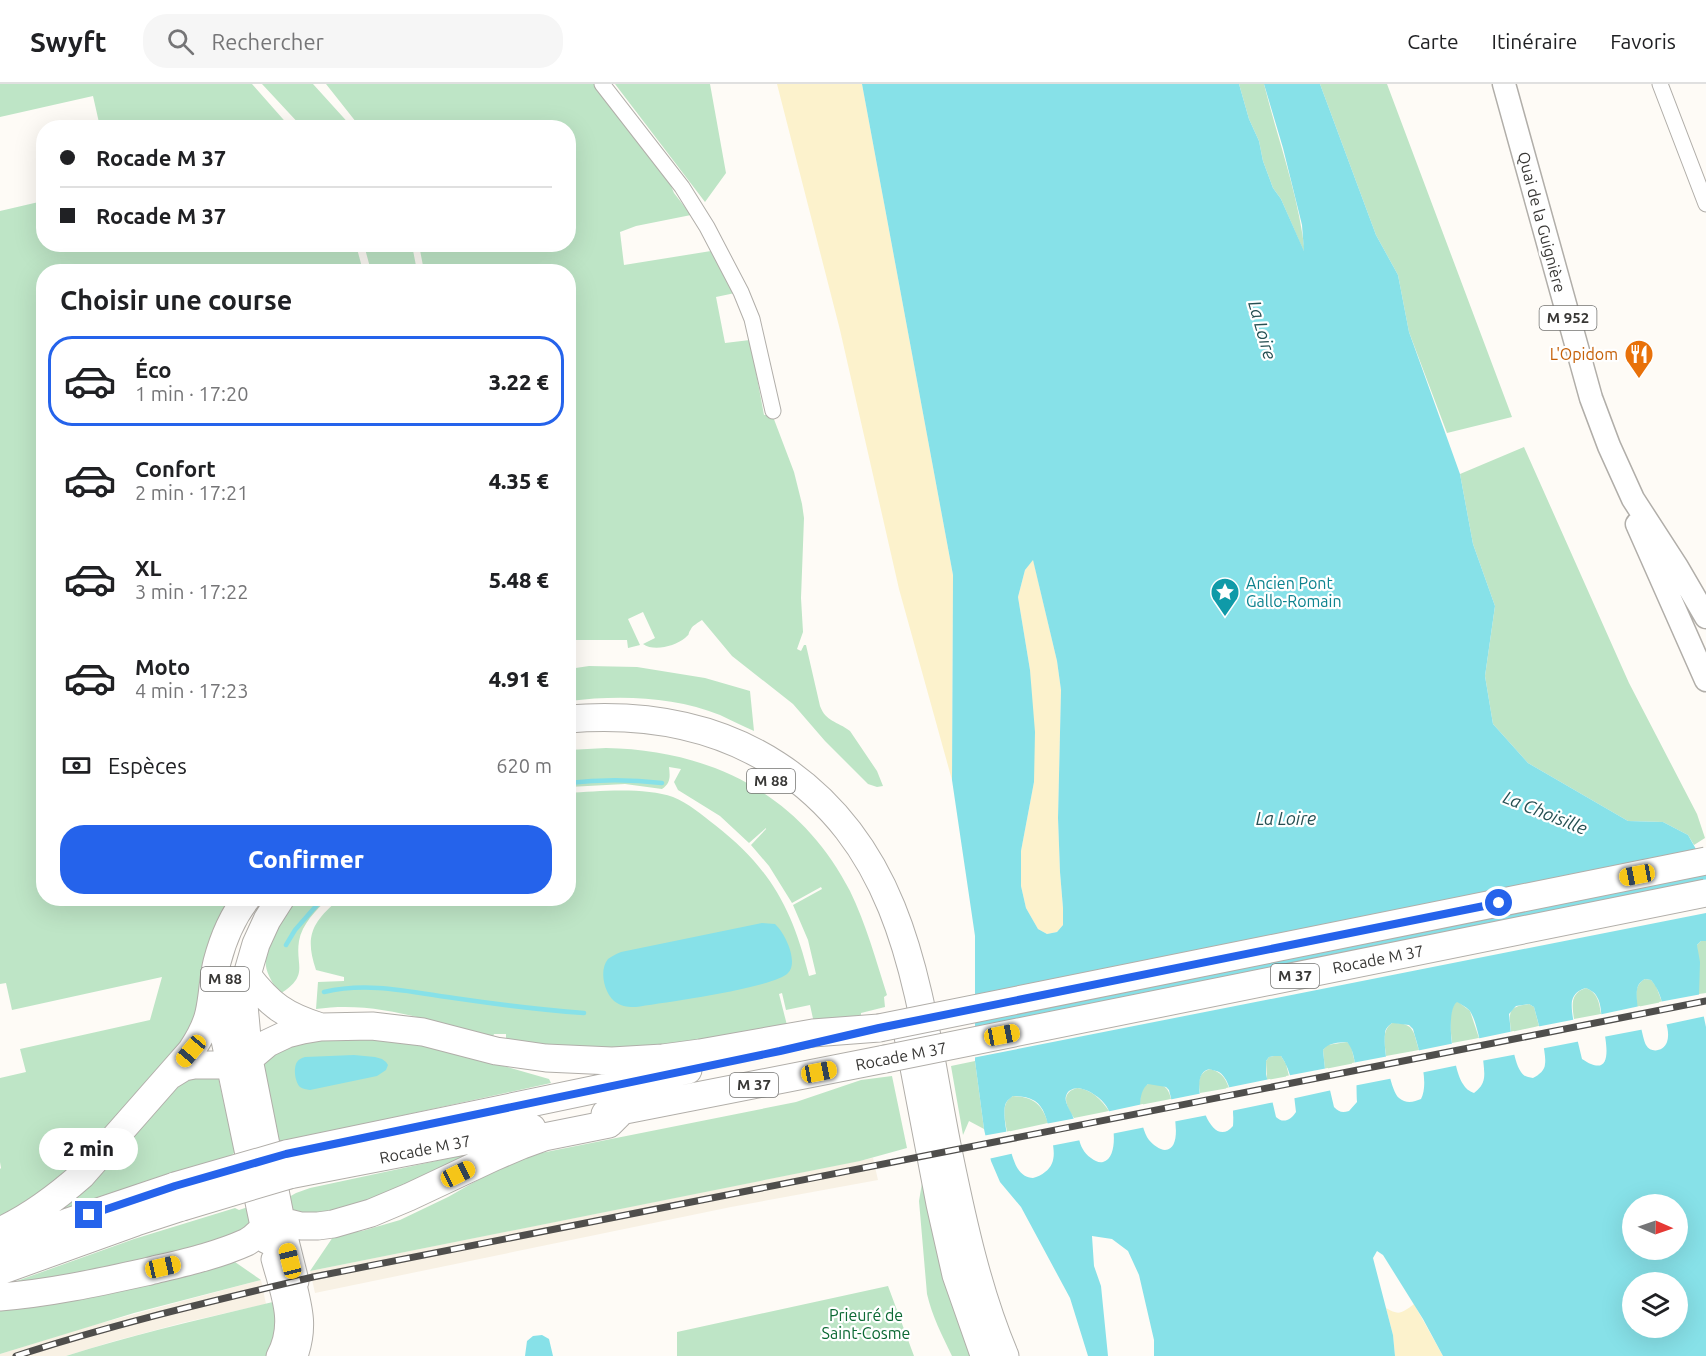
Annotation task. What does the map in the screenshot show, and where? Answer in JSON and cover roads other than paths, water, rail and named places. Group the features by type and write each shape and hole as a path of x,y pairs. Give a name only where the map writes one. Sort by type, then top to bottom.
{"highway":[{"name":"M 88","path":"576,719 618,717 657,720 687,725 743,745 794,776 817,794 855,839 884,889 905,946 924,1023 949,1154 975,1269 1005,1356"},
{"name":"M 88","path":"576,737 637,736 687,744 724,757 769,780 813,816 854,870 878,920 891,962 901,1000 956,1275 985,1356"},
{"name":"Rocade M 37","path":"0,1248 68,1222 179,1197 287,1165 879,1028 1706,861"},
{"name":"Rocade M 37","path":"287,1165 622,1111 1706,893"},
{"path":"0,1231 34,1213 82,1175 191,1051 204,1029 222,946 241,906"},
{"name":"M 88","path":"252,906 234,942 227,968 223,1023 240,1062 273,1225 295,1281"},
{"name":"M 88","path":"240,1062 248,975 261,932 276,906"},
{"path":"248,975 272,1004 305,1022 321,1027"},
{"path":"171,1075 184,1067 194,1065 240,1062 268,1043 287,1034 321,1027 372,1026 423,1032 496,1051 546,1058 612,1061 663,1058 813,1033 879,1028"},
{"path":"0,1298 99,1282 206,1257 247,1242 273,1225 308,1226 333,1224 351,1219 389,1206 522,1145 544,1137 609,1124 622,1111"},
{"name":"Rocade M 37","path":"0,1271 125,1225 179,1197"},
{"path":"295,1281 304,1252 311,1240 333,1224"},
{"name":"M 88","path":"272,1259 273,1225"},
{"path":"206,1257 241,1254 272,1259"}],"main road":[{"name":"Quai de la Guignière","path":"1504,84 1591,398 1609,446 1633,499 1706,617"},
{"path":"1633,499 1637,526 1706,680"}],"street":[{"path":"602,84 682,188 707,227 741,292 752,320 773,411"},
{"path":"1660,84 1706,204"},
{"name":"M 88","path":"272,1259 287,1321 284,1340 277,1356"},
{"name":"M 88","path":"295,1281 303,1314 302,1336 297,1356"}],"water":[{"name":"La Loire","path":"862,84 1239,84 1273,188 1281,199 1304,251 1302,225 1264,84 1320,84 1376,235 1398,275 1409,332 1460,474 1473,544 1495,606 1485,676 1493,724 1528,763 1628,821 1663,822 1688,835 1701,858 1706,860 1706,941 1701,941 1697,945 1700,962 1699,994 1706,1027 1706,1356 1443,1356 1383,1255 1377,1251 1373,1258 1393,1335 1395,1356 1154,1356 1154,1340 1139,1275 1128,1251 1112,1239 1092,1236 1094,1266 1101,1286 1108,1356 1088,1356 1070,1298 1021,1207 1000,1182 991,1161 984,1129 975,1061 975,936 952,780 953,575","holes":["1033,560 1057,661 1061,690 1058,818 1063,925 1057,932 1047,934 1038,929 1026,908 1021,886 1021,851 1034,782 1035,732 1030,670 1018,597 1025,570","1645,979 1651,980 1660,995 1668,1030 1667,1042 1663,1048 1657,1050 1651,1050 1646,1045 1638,1009 1638,986","1586,988 1596,995 1599,1002 1606,1047 1604,1062 1600,1065 1593,1065 1582,1059 1573,1021 1573,998 1575,994","1457,1002 1468,1009 1475,1022 1484,1063 1484,1078 1481,1087 1474,1093 1465,1087 1456,1067 1451,1017","1529,1004 1534,1007 1545,1066 1533,1078 1523,1075 1518,1066 1509,1014 1516,1006","1392,1023 1409,1025 1413,1029 1420,1055 1424,1074 1423,1092 1421,1099 1413,1102 1399,1098 1390,1077 1385,1032","1347,1042 1351,1047 1356,1070 1357,1102 1349,1111 1344,1112 1334,1107 1323,1050 1328,1046","1281,1056 1290,1076 1296,1112 1284,1121 1276,1117 1266,1074 1266,1061 1269,1057","1210,1069 1224,1076 1230,1089 1233,1126 1225,1132 1217,1131 1211,1124 1202,1103 1200,1081 1202,1074","1148,1084 1166,1087 1169,1090 1176,1124 1176,1134 1171,1148 1161,1149 1154,1145 1146,1135 1141,1119 1141,1095","1077,1088 1100,1099 1109,1111 1114,1139 1111,1154 1103,1162 1097,1162 1086,1154 1081,1144 1066,1101 1069,1091","1013,1096 1032,1100 1041,1107 1053,1146 1053,1158 1049,1168 1033,1178 1022,1174 1018,1169 1008,1138 1004,1112 1006,1103"]},
{"path":"762,923 775,924 783,934 791,955 791,968 788,973 778,979 716,994 636,1007 617,1003 606,989 603,976 605,964 608,959 619,953"},
{"path":"354,1055 382,1059 388,1065 386,1070 377,1076 310,1090 298,1085 295,1068 301,1059"},
{"path":"542,1335 549,1339 553,1356 525,1356 527,1341 533,1336"}],"waterway":[{"path":"576,782 615,780 662,783"},
{"path":"286,945 295,930 316,906"},
{"path":"324,992 358,988 392,989 584,1013"}],"railway":[{"path":"16,1356 126,1323 313,1277 1706,1001"}],"place":[{"name":"L'Opidom","path":"1639,380"},
{"name":"Ancien Pont Gallo-Romain","path":"1225,618"}],"water label":[{"name":"La Choisille","path":"1545,813"}],"park label":[{"name":"Prieuré de Saint-Cosme","path":"866,1324"}]}
